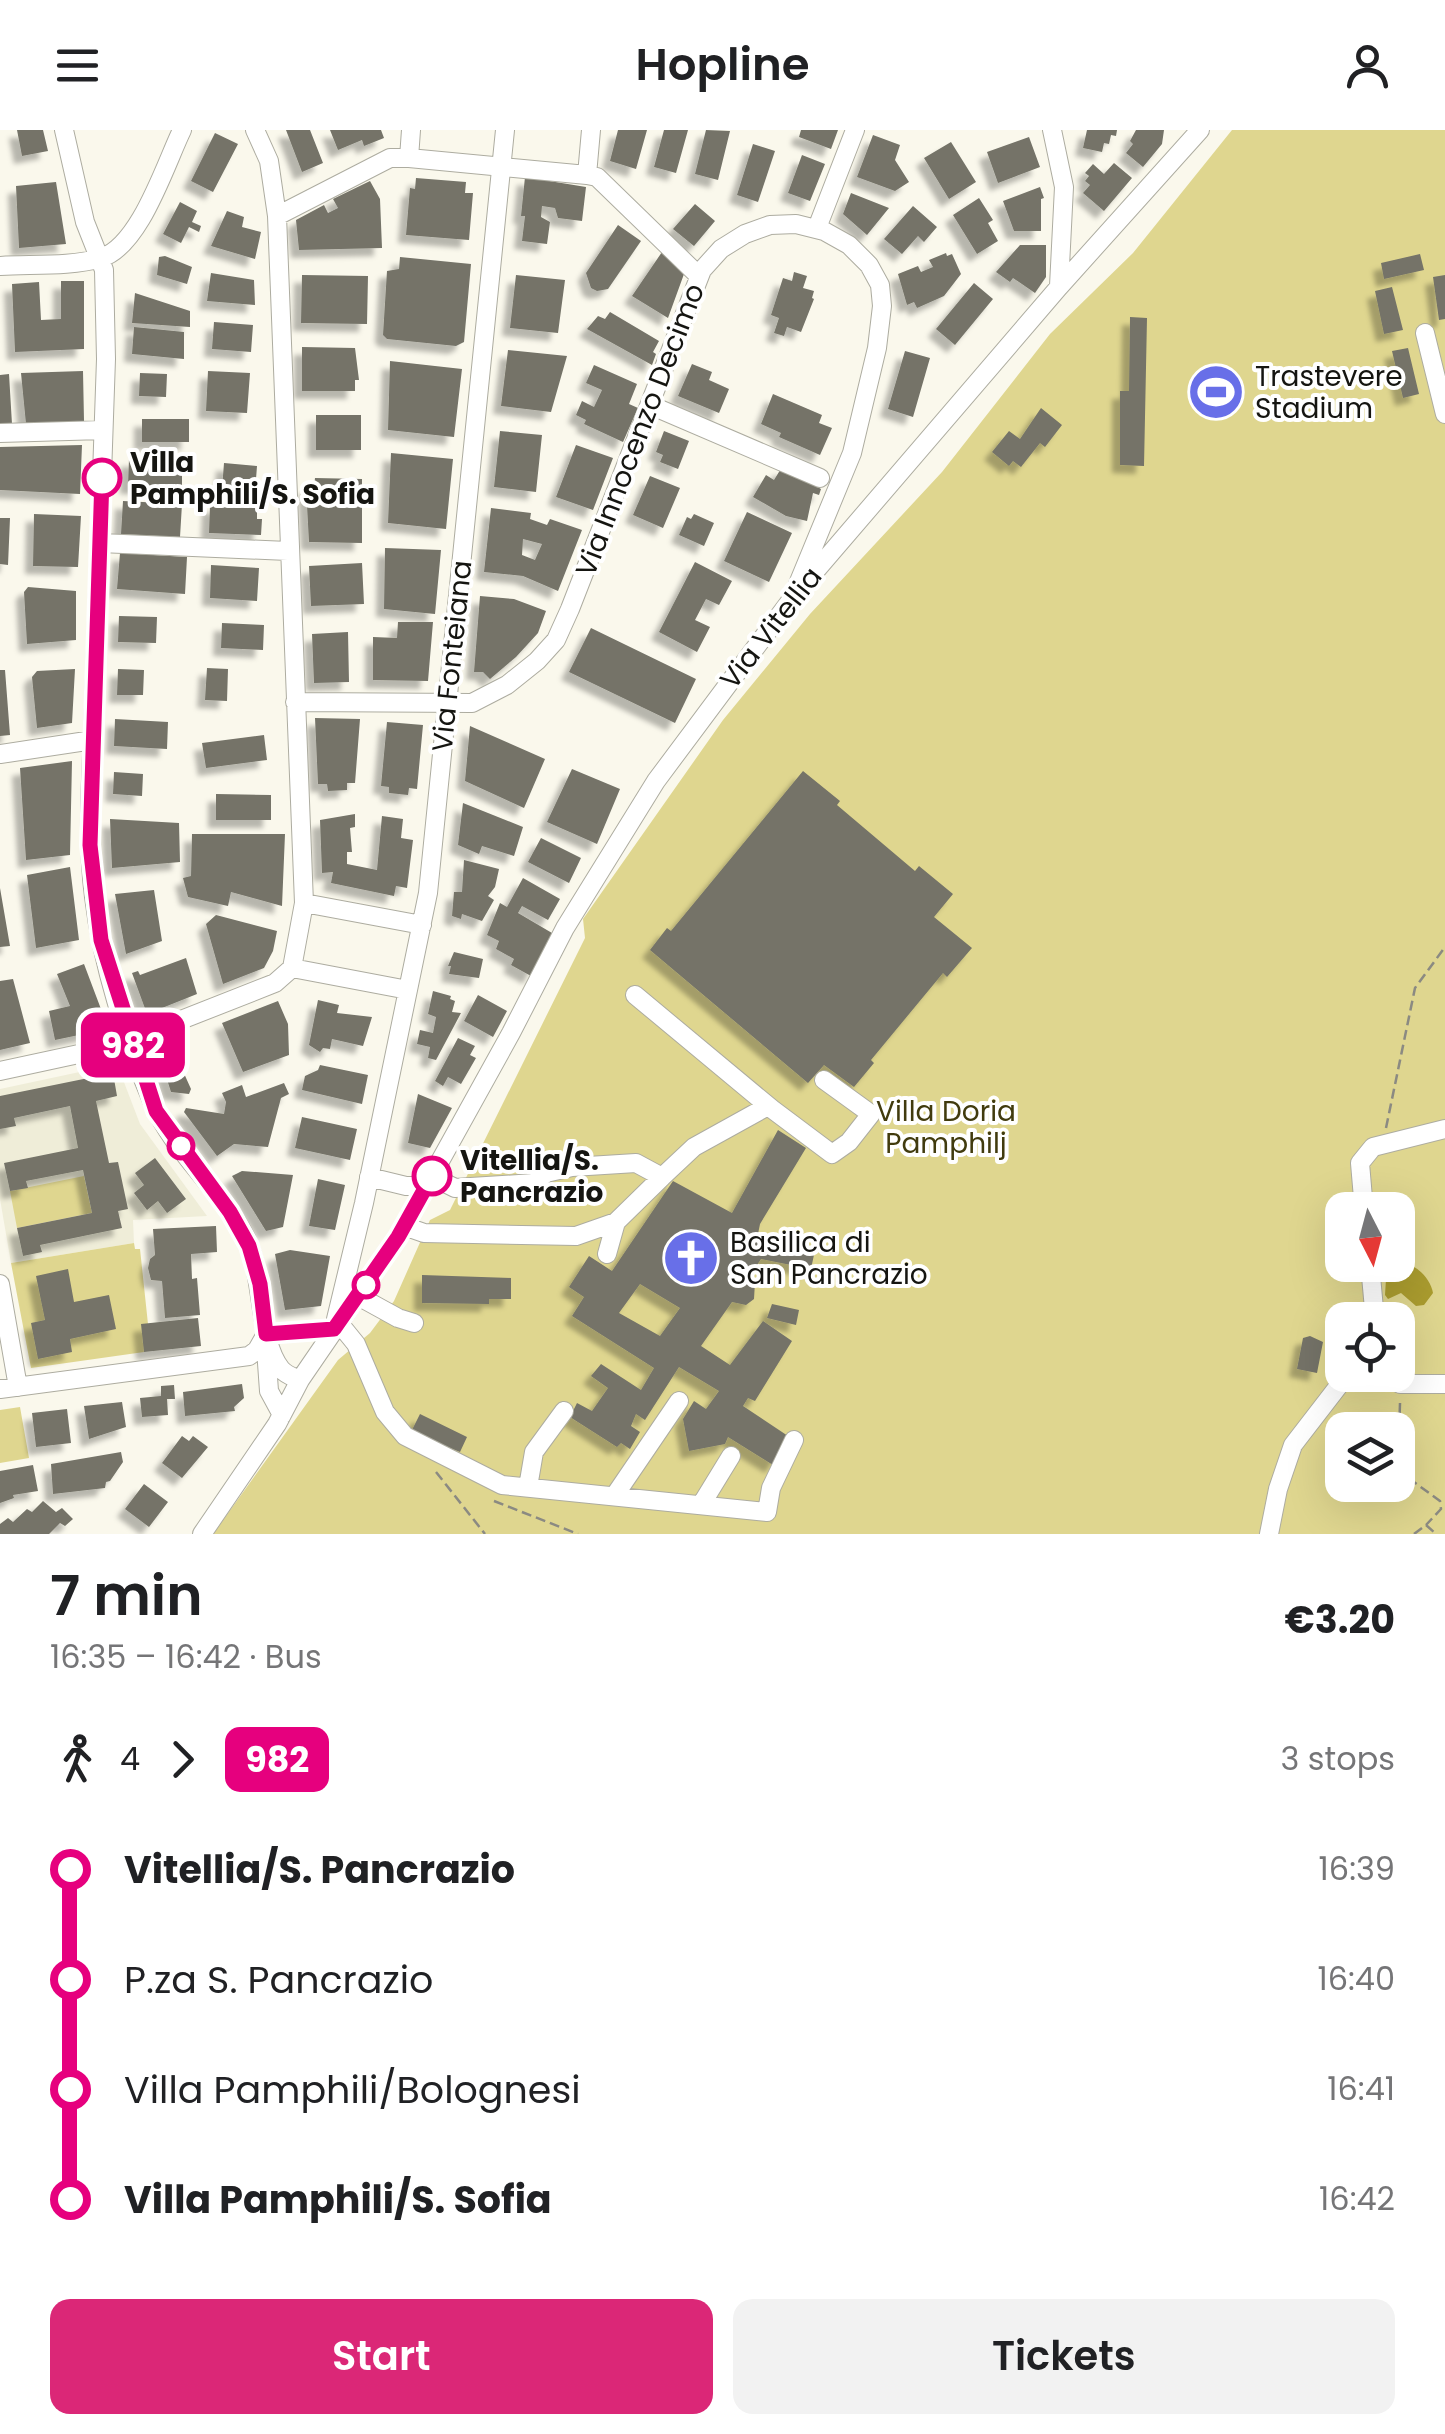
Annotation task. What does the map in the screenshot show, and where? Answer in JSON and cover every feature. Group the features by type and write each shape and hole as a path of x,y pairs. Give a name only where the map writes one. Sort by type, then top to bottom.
{"street":[{"path":"64,130 85,222 105,283 90,845 94,895 104,951 156,1111 246,1238 259,1276 269,1391 282,1415"},
{"path":"0,266 99,258 121,246 136,227 182,130"},
{"path":"0,1071 131,1039 275,983 292,968 304,903 277,216 269,160 256,130"},
{"path":"409,158 411,130"},
{"name":"Via Fonteiana","path":"336,1326 428,893 504,130"},
{"path":"587,175 591,130"},
{"path":"794,596 814,538 852,454 878,348 880,285 869,264 849,245 817,228 855,130"},
{"name":"Via Vitellia","path":"202,1534 404,1226 565,928 676,753 794,596 1059,287 1200,130"},
{"path":"1057,135 1064,187 1059,287"},
{"path":"277,216 390,158 587,175 597,177 698,276"},
{"name":"Via Innocenzo Decimo","path":"295,702 472,703 501,689 531,667 556,640 698,276 714,255 745,234 787,223 817,228"},
{"path":"1425,333 1445,414"},
{"path":"650,406 820,478"},
{"path":"0,433 104,430"},
{"path":"100,543 288,552"},
{"path":"0,754 93,740"},
{"path":"304,903 422,925"},
{"path":"292,968 408,990"},
{"path":"635,995 832,1154 849,1142 871,1114 824,1080"},
{"path":"404,1226 424,1234 576,1236 616,1222 694,1148 768,1106 772,1109"},
{"path":"1362,1192 1360,1164 1374,1147 1445,1129"},
{"path":"370,1178 406,1186 429,1181 454,1188 534,1183 546,1173 572,1167 636,1163 662,1177"},
{"path":"608,1254 616,1222"},
{"path":"0,1284 9,1388 249,1356 258,1350 266,1334"},
{"path":"358,1296 414,1323"},
{"path":"266,1334 336,1326 356,1344 385,1412 405,1436 502,1486 767,1512 772,1488 794,1440"},
{"path":"266,1334 282,1370 300,1380"},
{"path":"1415,1381 1445,1384"},
{"path":"1269,1534 1278,1489 1293,1445 1334,1392"},
{"path":"615,1495 679,1401"},
{"path":"528,1487 534,1452 564,1411"},
{"path":"701,1505 731,1456"}],"path":[{"path":"1383,1144 1414,988 1445,947"},
{"path":"1395,1392 1400,1436 1414,1482 1440,1501 1440,1509 1414,1534"},
{"path":"430,1464 484,1534"},
{"path":"1426,1525 1436,1534"}],"shaded area":[{"path":"117,1064 140,1124 207,1216 133,1220 134,1243 11,1263 0,1199 0,1089"},
{"path":"1415,1268 1427,1279 1433,1293 1424,1305 1416,1306 1401,1293 1388,1299 1386,1282 1415,1282"}],"green space":[{"name":"Villa Doria Pamphilj","path":"1232,130 1445,130 1445,1534 213,1534 338,1360 370,1333 394,1301 430,1220 450,1210 585,938 583,919 723,720 810,614 942,472 1050,334 1133,253"},
{"path":"84,1176 92,1213 17,1228 10,1191"},
{"path":"134,1243 135,1249 140,1249 148,1324 144,1352 31,1368 11,1263"},
{"path":"20,1407 29,1458 0,1463 0,1410"}],"building":[{"path":"17,130 43,130 48,151 22,156"},
{"path":"286,130 310,130 323,163 302,172"},
{"path":"330,130 381,130 384,138 364,146 362,140 338,150"},
{"path":"618,130 647,130 636,169 610,161"},
{"path":"664,130 688,130 676,173 654,167"},
{"path":"706,130 730,131 718,180 695,174"},
{"path":"801,130 838,130 831,149 799,137"},
{"path":"1087,130 1117,130 1109,144 1104,143 1102,152 1083,148"},
{"path":"1136,130 1164,130 1162,144 1143,167 1126,153"},
{"path":"215,133 238,144 213,192 191,181"},
{"path":"873,135 900,145 895,160 909,182 895,191 857,177"},
{"path":"1029,137 1040,167 998,183 987,152"},
{"path":"951,142 976,182 949,199 924,158"},
{"path":"753,144 775,151 758,202 737,195"},
{"path":"802,155 825,164 810,201 788,193"},
{"path":"1114,163 1132,178 1104,211 1083,193 1090,185 1085,181 1089,176 1085,173 1093,164 1104,174"},
{"path":"525,177 586,187 582,221 558,218 555,208 542,206 541,217 550,222 547,244 522,241"},
{"path":"416,178 466,182 465,193 473,193 469,240 406,235 410,188 415,189"},
{"path":"370,181 380,199 382,248 299,250 296,220 324,205 328,213 338,208 333,199"},
{"path":"56,182 66,244 19,248 16,186"},
{"path":"1040,187 1044,198 1041,231 1014,231 1003,201"},
{"path":"851,193 889,208 867,235 843,214"},
{"path":"979,198 993,220 988,223 998,241 977,254 953,215"},
{"path":"180,202 197,211 192,222 201,226 199,232 189,227 181,243 163,234"},
{"path":"695,204 715,221 694,246 673,229"},
{"path":"913,206 937,227 924,242 918,236 902,254 884,239"},
{"path":"227,211 244,217 242,227 261,232 255,259 211,246"},
{"path":"618,225 641,241 608,289 597,291 591,288 586,273"},
{"path":"1020,245 1046,245 1046,277 1035,293 996,272"},
{"path":"662,252 684,274 668,318 632,296"},
{"path":"952,254 961,274 944,296 917,308 914,302 907,305 898,274 918,266 921,272 933,267 929,260"},
{"path":"1420,254 1424,270 1384,279 1381,263"},
{"path":"159,257 192,267 187,284 157,275"},
{"path":"400,257 471,264 464,342 456,346 387,339 383,335 387,271 399,269"},
{"path":"794,272 807,276 803,288 814,291 814,299 801,332 787,327 784,336 774,333 779,318 771,315 783,278 792,281"},
{"path":"211,273 254,280 255,305 207,301"},
{"path":"302,275 368,276 367,324 301,323"},
{"path":"516,275 565,280 558,333 510,328"},
{"path":"1445,275 1445,319 1439,320 1433,277"},
{"path":"61,281 84,281 84,349 15,352 12,284 39,282 41,320 61,319"},
{"path":"974,283 993,299 955,345 936,329"},
{"path":"1392,287 1403,330 1384,334 1375,291"},
{"path":"135,293 190,311 190,327 132,323"},
{"path":"610,312 659,341 652,365 587,329 598,316 605,319"},
{"path":"1130,317 1147,318 1144,466 1120,465 1120,391 1129,391"},
{"path":"214,322 253,325 251,352 212,349"},
{"path":"134,327 184,332 184,359 132,354"},
{"path":"302,347 355,348 359,380 355,380 355,391 302,391"},
{"path":"1408,348 1419,394 1403,398 1392,351"},
{"path":"508,350 567,356 551,412 501,406"},
{"path":"905,351 930,358 913,417 888,409"},
{"path":"390,361 462,369 454,437 388,430"},
{"path":"692,364 712,372 709,380 729,389 719,413 678,396"},
{"path":"594,365 637,384 629,404 638,408 623,442 584,424 586,420 576,415 582,401 594,407 602,390 586,383"},
{"path":"83,371 84,421 26,424 21,373"},
{"path":"208,371 250,373 247,413 206,411"},
{"path":"140,373 167,374 166,397 139,396"},
{"path":"9,374 12,424 0,425 0,375"},
{"path":"773,394 822,415 819,423 832,428 820,455 779,437 781,433 761,424"},
{"path":"1041,408 1062,425 1045,447 1040,443 1021,467 1013,461 1009,466 992,452 1009,431 1020,439"},
{"path":"316,415 361,415 361,450 316,450"},
{"path":"142,419 189,419 189,442 142,442"},
{"path":"500,431 542,435 536,492 494,487"},
{"path":"664,431 689,441 678,469 660,462 663,455 656,452"},
{"path":"82,445 80,494 0,490 0,447"},
{"path":"576,445 613,458 593,510 556,497"},
{"path":"391,453 453,459 446,529 388,523"},
{"path":"129,459 182,460 182,487 128,486"},
{"path":"224,463 257,466 255,492 222,489"},
{"path":"782,467 821,489 819,495 813,493 807,521 786,516 753,497 766,475 774,480"},
{"path":"650,476 680,488 663,528 633,515"},
{"path":"315,478 362,479 362,543 309,542 306,487 314,487"},
{"path":"123,501 182,504 180,537 121,534"},
{"path":"210,505 257,507 257,519 262,519 261,535 209,533"},
{"path":"491,508 531,513 530,519 547,525 550,519 582,530 558,591 523,576 484,572","holes":["523,539 542,544 535,560 522,555"]},
{"path":"747,512 792,533 769,582 724,561"},
{"path":"34,514 81,516 78,567 33,566"},
{"path":"694,514 714,523 704,546 679,535 687,517 691,519"},
{"path":"0,518 10,518 8,565 0,564"},
{"path":"385,548 441,550 435,614 384,609"},
{"path":"120,553 187,557 185,594 117,589"},
{"path":"695,562 732,581 719,605 706,599 695,620 710,627 697,652 659,632"},
{"path":"362,563 364,604 311,606 309,566"},
{"path":"211,565 259,568 257,601 210,598"},
{"path":"28,587 76,591 76,640 27,644 24,592"},
{"path":"480,596 514,599 546,611 538,633 490,679 483,672 474,672"},
{"path":"119,616 157,617 156,643 118,642"},
{"path":"398,622 433,622 428,681 373,680 373,637 397,638"},
{"path":"222,623 264,625 263,650 221,648"},
{"path":"591,628 696,679 675,723 569,672"},
{"path":"348,632 349,682 314,683 312,634"},
{"path":"207,668 228,669 227,701 205,700"},
{"path":"75,669 72,723 37,728 32,677 37,671"},
{"path":"118,669 144,670 143,695 117,695"},
{"path":"0,670 5,670 10,735 0,736"},
{"path":"315,718 360,719 355,783 347,783 347,790 328,791 327,784 318,784"},
{"path":"115,719 168,722 167,749 114,746"},
{"path":"387,722 423,725 417,789 409,788 408,795 389,793 389,787 381,786"},
{"path":"470,726 545,759 524,808 465,781"},
{"path":"264,735 267,760 206,768 202,743"},
{"path":"72,761 70,855 26,860 20,768"},
{"path":"572,769 620,789 597,844 547,822"},
{"path":"803,771 915,871 919,866 953,894 934,917 972,948 947,977 943,973 871,1060 874,1063 854,1087 824,1065 808,1083 650,950 667,928 671,931"},
{"path":"114,772 143,774 142,796 113,794"},
{"path":"216,794 271,795 271,820 216,820"},
{"path":"463,803 523,827 514,856 482,846 479,854 458,845"},
{"path":"355,814 355,827 350,828 352,852 347,852 347,864 377,870 382,816 403,819 401,838 413,840 407,888 396,886 394,896 331,883 333,872 322,873 320,820"},
{"path":"110,819 179,823 180,862 112,868"},
{"path":"192,834 285,834 282,906 231,892 228,906 188,897 183,878 191,876"},
{"path":"541,838 581,858 569,883 528,862"},
{"path":"464,860 499,869 495,887 488,896 494,900 482,921 462,914 461,919 452,916 454,892 462,892"},
{"path":"70,867 79,940 36,948 27,875"},
{"path":"523,878 560,899 548,920 522,906 518,913 552,933 531,976 511,965 514,959 496,949 499,941 487,935 500,903 507,907"},
{"path":"0,888 10,946 0,947"},
{"path":"154,890 162,941 126,954 115,894"},
{"path":"216,915 277,931 264,968 223,984 206,924"},
{"path":"454,952 483,959 479,978 449,974"},
{"path":"186,958 197,994 147,1014 132,973 138,971 140,975"},
{"path":"84,964 107,1025 103,1030 55,1040 49,1011 70,1006 57,974"},
{"path":"13,979 30,1043 0,1050 0,981"},
{"path":"433,991 451,996 455,1001 452,1012 461,1013 436,1060 428,1058 430,1047 417,1044 420,1030 433,1033 436,1017 428,1014"},
{"path":"478,995 507,1011 493,1037 464,1021"},
{"path":"318,1000 339,1005 337,1013 372,1017 363,1046 332,1039 330,1049 320,1052 309,1045"},
{"path":"278,1001 288,1024 289,1055 243,1072 222,1023"},
{"path":"458,1038 475,1046 470,1055 476,1058 461,1084 448,1077 443,1086 435,1081"},
{"path":"173,1043 175,1049 182,1047 188,1067 182,1069 191,1089 189,1094 171,1092 157,1048"},
{"path":"320,1065 368,1075 362,1104 302,1090 305,1076"},
{"path":"113,1073 117,1096 96,1101 109,1163 118,1162 128,1209 118,1211 122,1228 40,1245 42,1252 23,1256 17,1228 92,1213 83,1170 26,1181 28,1188 10,1191 4,1163 78,1148 70,1106 14,1118 16,1126 0,1129 0,1096"},
{"path":"284,1083 289,1094 281,1098 268,1147 234,1144 217,1156 184,1112 186,1108 224,1114 226,1102 222,1093 242,1085 246,1097"},
{"path":"418,1094 452,1108 430,1148 408,1143"},
{"path":"302,1117 357,1129 350,1160 295,1148"},
{"path":"778,1130 806,1148 760,1224 758,1234 815,1250 811,1269 761,1259 749,1277 755,1282 754,1299 746,1305 732,1302 701,1346 730,1365 763,1321 792,1341 755,1401 748,1398 743,1406 791,1438 773,1465 728,1437 725,1444 689,1451 683,1419 694,1401 706,1409 719,1391 679,1367 645,1420 636,1414 631,1426 640,1432 630,1449 621,1443 617,1447 570,1417 577,1403 592,1411 608,1388 591,1376 601,1364 641,1390 654,1368 572,1316 584,1297 569,1287 589,1256 612,1271 673,1181 732,1213","holes":["640,1284 680,1308 660,1336 619,1313"]},
{"path":"155,1158 186,1199 167,1213 158,1201 147,1210 134,1193 144,1185 135,1173"},
{"path":"242,1171 293,1175 283,1227 266,1231 232,1176"},
{"path":"318,1179 345,1185 335,1230 309,1226"},
{"path":"216,1226 217,1252 191,1254 200,1315 165,1318 162,1281 151,1280 148,1268 155,1255 153,1229"},
{"path":"290,1250 330,1256 321,1306 285,1310 275,1254"},
{"path":"68,1269 74,1302 109,1295 116,1329 70,1339 72,1352 38,1359 31,1323 45,1320 36,1276"},
{"path":"422,1275 511,1278 511,1299 489,1299 489,1304 422,1303"},
{"path":"772,1304 799,1310 796,1325 767,1318"},
{"path":"198,1318 201,1346 144,1352 141,1324"},
{"path":"1310,1336 1323,1342 1317,1373 1297,1369 1303,1338"},
{"path":"242,1384 244,1398 234,1407 235,1411 185,1416 183,1392"},
{"path":"174,1385 175,1399 167,1399 168,1415 142,1417 140,1398 161,1396 161,1386"},
{"path":"122,1402 126,1427 89,1439 84,1406"},
{"path":"67,1409 71,1443 36,1447 32,1413"},
{"path":"420,1414 467,1437 460,1452 411,1432"},
{"path":"182,1436 189,1441 193,1436 208,1447 182,1478 162,1463"},
{"path":"121,1452 123,1462 105,1488 53,1494 51,1464"},
{"path":"33,1465 38,1491 13,1495 14,1498 0,1503 0,1471"},
{"path":"144,1484 168,1502 149,1527 125,1509"},
{"path":"43,1501 56,1512 62,1508 73,1519 65,1526 60,1523 49,1534 0,1534 0,1524 8,1518 13,1522 27,1509 32,1512"}],"bus line":[{"name":"982","path":"102,478 90,845 101,940 156,1111 246,1238 260,1284 266,1334 334,1329 398,1237 432,1176"}],"place":[{"name":"Trastevere Stadium","path":"1216,392"},
{"name":"Villa Pamphili/S. Sofia","path":"102,478"},
{"name":"Vitellia/S. Pancrazio","path":"432,1176"},
{"name":"Basilica di San Pancrazio","path":"691,1258"}]}
